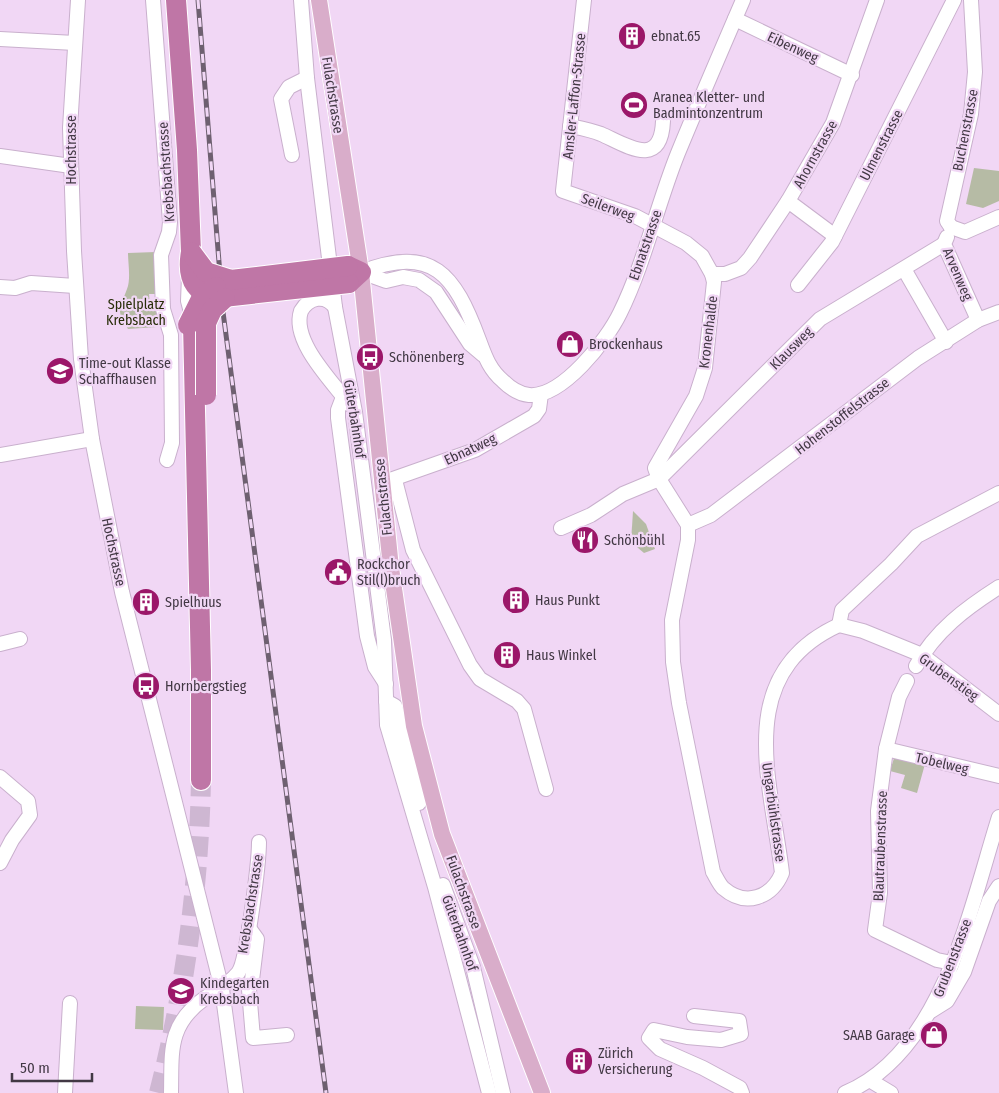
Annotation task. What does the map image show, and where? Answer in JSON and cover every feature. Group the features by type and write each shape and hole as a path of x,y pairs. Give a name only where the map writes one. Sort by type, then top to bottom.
{"highway":[{"path":"176,0 186,131 191,252 189,276 197,288 221,291 353,274"},
{"path":"191,252 221,291"},
{"path":"200,650 186,564 182,376 185,341 197,305 221,291"},
{"path":"200,650 210,561 205,329 208,314 221,291"},
{"path":"192,320 200,650 201,780"}],"main road":[{"name":"Fulachstrasse","path":"319,0 353,274 388,480 402,654 422,764 442,834 542,1093"}],"street":[{"name":"Hochstrasse","path":"78,0 71,119 71,166 75,286 81,359 92,439 122,592 222,989 236,1093"},
{"name":"Krebsbachstrasse","path":"153,0 170,222 170,232 161,255 163,309 171,335 172,443 167,460"},
{"name":"Güterbahnhof","path":"301,0 307,78 335,307 355,412 384,640 387,725 458,971 489,1093"},
{"name":"Amsler-Laffon-Strasse","path":"563,191 584,0"},
{"name":"Ebnatstrasse","path":"540,394 566,382 596,347 620,314 678,154 743,0"},
{"name":"Ahornstrasse","path":"712,274 725,274 741,268 750,258 788,201 833,123 878,0"},
{"name":"Ulmenstrasse","path":"798,285 835,236 954,0"},
{"name":"Buchenstrasse","path":"951,227 947,221 971,114 975,72 972,0"},
{"name":"Eibenweg","path":"735,19 852,75"},
{"path":"0,39 75,43"},
{"path":"292,155 280,99 290,87 307,78"},
{"path":"570,126 598,133 631,149 644,151 652,148 659,142 663,121"},
{"path":"0,156 71,166"},
{"name":"Seilerweg","path":"563,191 635,216 652,225"},
{"path":"788,201 835,236"},
{"path":"951,227 965,232 999,217"},
{"path":"652,225 686,243 702,256 712,274"},
{"name":"Arvenweg","path":"951,227 944,244 978,320"},
{"name":"Klausweg","path":"659,479 820,319 944,244"},
{"path":"353,274 384,264 402,261 422,262 439,271 454,290 483,354 497,376 513,390 528,395 540,394"},
{"path":"904,269 946,342"},
{"path":"353,274 386,281 403,277 419,280 436,292 470,344 483,354"},
{"name":"Kronenhalde","path":"659,479 655,468 696,396 706,368 714,282 712,274"},
{"path":"189,276 188,301 192,320"},
{"path":"0,287 15,288 31,283 75,286"},
{"path":"335,307 328,300 322,298 311,300 300,311 299,326 308,350 355,412"},
{"name":"Hohenstoffelstrasse","path":"688,525 711,515 876,388 978,320 999,312"},
{"name":"Ebnatweg","path":"388,480 475,450 534,416 539,409 540,394"},
{"path":"343,397 338,410 338,418 368,636 376,667 386,685"},
{"path":"0,456 92,439"},
{"path":"561,528 591,516 623,494 659,479 688,525"},
{"path":"388,480 413,550 470,665 480,679 517,701 524,709 546,788"},
{"path":"839,625 842,610 891,564 917,536 999,493"},
{"name":"Ungarbühlstrasse","path":"688,525 688,540 672,620 673,662 679,703 713,872 722,888 736,896 752,900 766,895 777,884 782,872 765,751 766,725 772,699 781,676 798,652 817,635 839,625"},
{"path":"919,660 933,639 956,618 999,587"},
{"name":"Grubenstieg","path":"839,625 864,630 919,660 999,714"},
{"path":"0,644 20,639"},
{"name":"Blautraubenstrasse","path":"907,682 899,697 886,749 878,811 880,893 875,930 937,960 952,963"},
{"path":"386,701 395,706 413,784 441,881"},
{"name":"Tobelweg","path":"886,749 999,776"},
{"path":"0,778 28,801 30,815 12,840 0,863"},
{"name":"Grubenstrasse","path":"871,1081 906,1046 931,1011 952,963 999,816"},
{"name":"Güterbahnhof","path":"420,834 441,881 473,967 503,1093"},
{"name":"Krebsbachstrasse","path":"171,1093 172,1041 181,1021 204,998 222,989 239,972 249,928 259,842"},
{"path":"931,1011 947,1001 964,972 990,900 999,886"},
{"path":"249,928 257,939 252,980 248,990 253,1038 288,1035"},
{"path":"458,971 473,967"},
{"path":"472,986 485,1038 493,1049"},
{"path":"65,1093 70,1003"},
{"path":"694,1016 739,1021 741,1034 722,1040 687,1037 654,1030 649,1038 660,1049 703,1068 740,1088 742,1093"},
{"path":"845,1093 871,1081 891,1093"}],"green space":[{"path":"974,168 999,171 999,201 983,208 966,204"},
{"name":"Spielplatz Krebsbach","path":"156,252 157,294 149,294 150,305 157,305 157,327 128,329 121,317 120,309 129,281 128,253"},
{"path":"633,511 646,524 655,549 644,553 631,542"},
{"path":"895,755 925,764 917,793 901,788 905,775 890,771"},
{"path":"136,1006 164,1007 163,1030 135,1029"}],"tunnel":[{"path":"159,1093 176,1016 189,938 200,820 201,780"}],"railway":[{"path":"198,0 223,312 326,1093"}],"place":[{"name":"ebnat.65","path":"632,36"},
{"name":"Aranea Kletter- und Badmintonzentrum","path":"634,105"},
{"name":"Brockenhaus","path":"570,344"},
{"name":"Schönenberg","path":"370,357"},
{"name":"Time-out Klasse Schaffhausen","path":"60,371"},
{"name":"Schönbühl","path":"585,540"},
{"name":"Rockchor Stil(l)bruch","path":"338,572"},
{"name":"Haus Punkt","path":"516,600"},
{"name":"Spielhuus","path":"146,602"},
{"name":"Haus Winkel","path":"507,655"},
{"name":"Hornbergstieg","path":"146,686"},
{"name":"Kindegarten Krebsbach","path":"181,991"},
{"name":"SAAB Garage","path":"934,1035"},
{"name":"Zürich Versicherung","path":"579,1061"}]}
